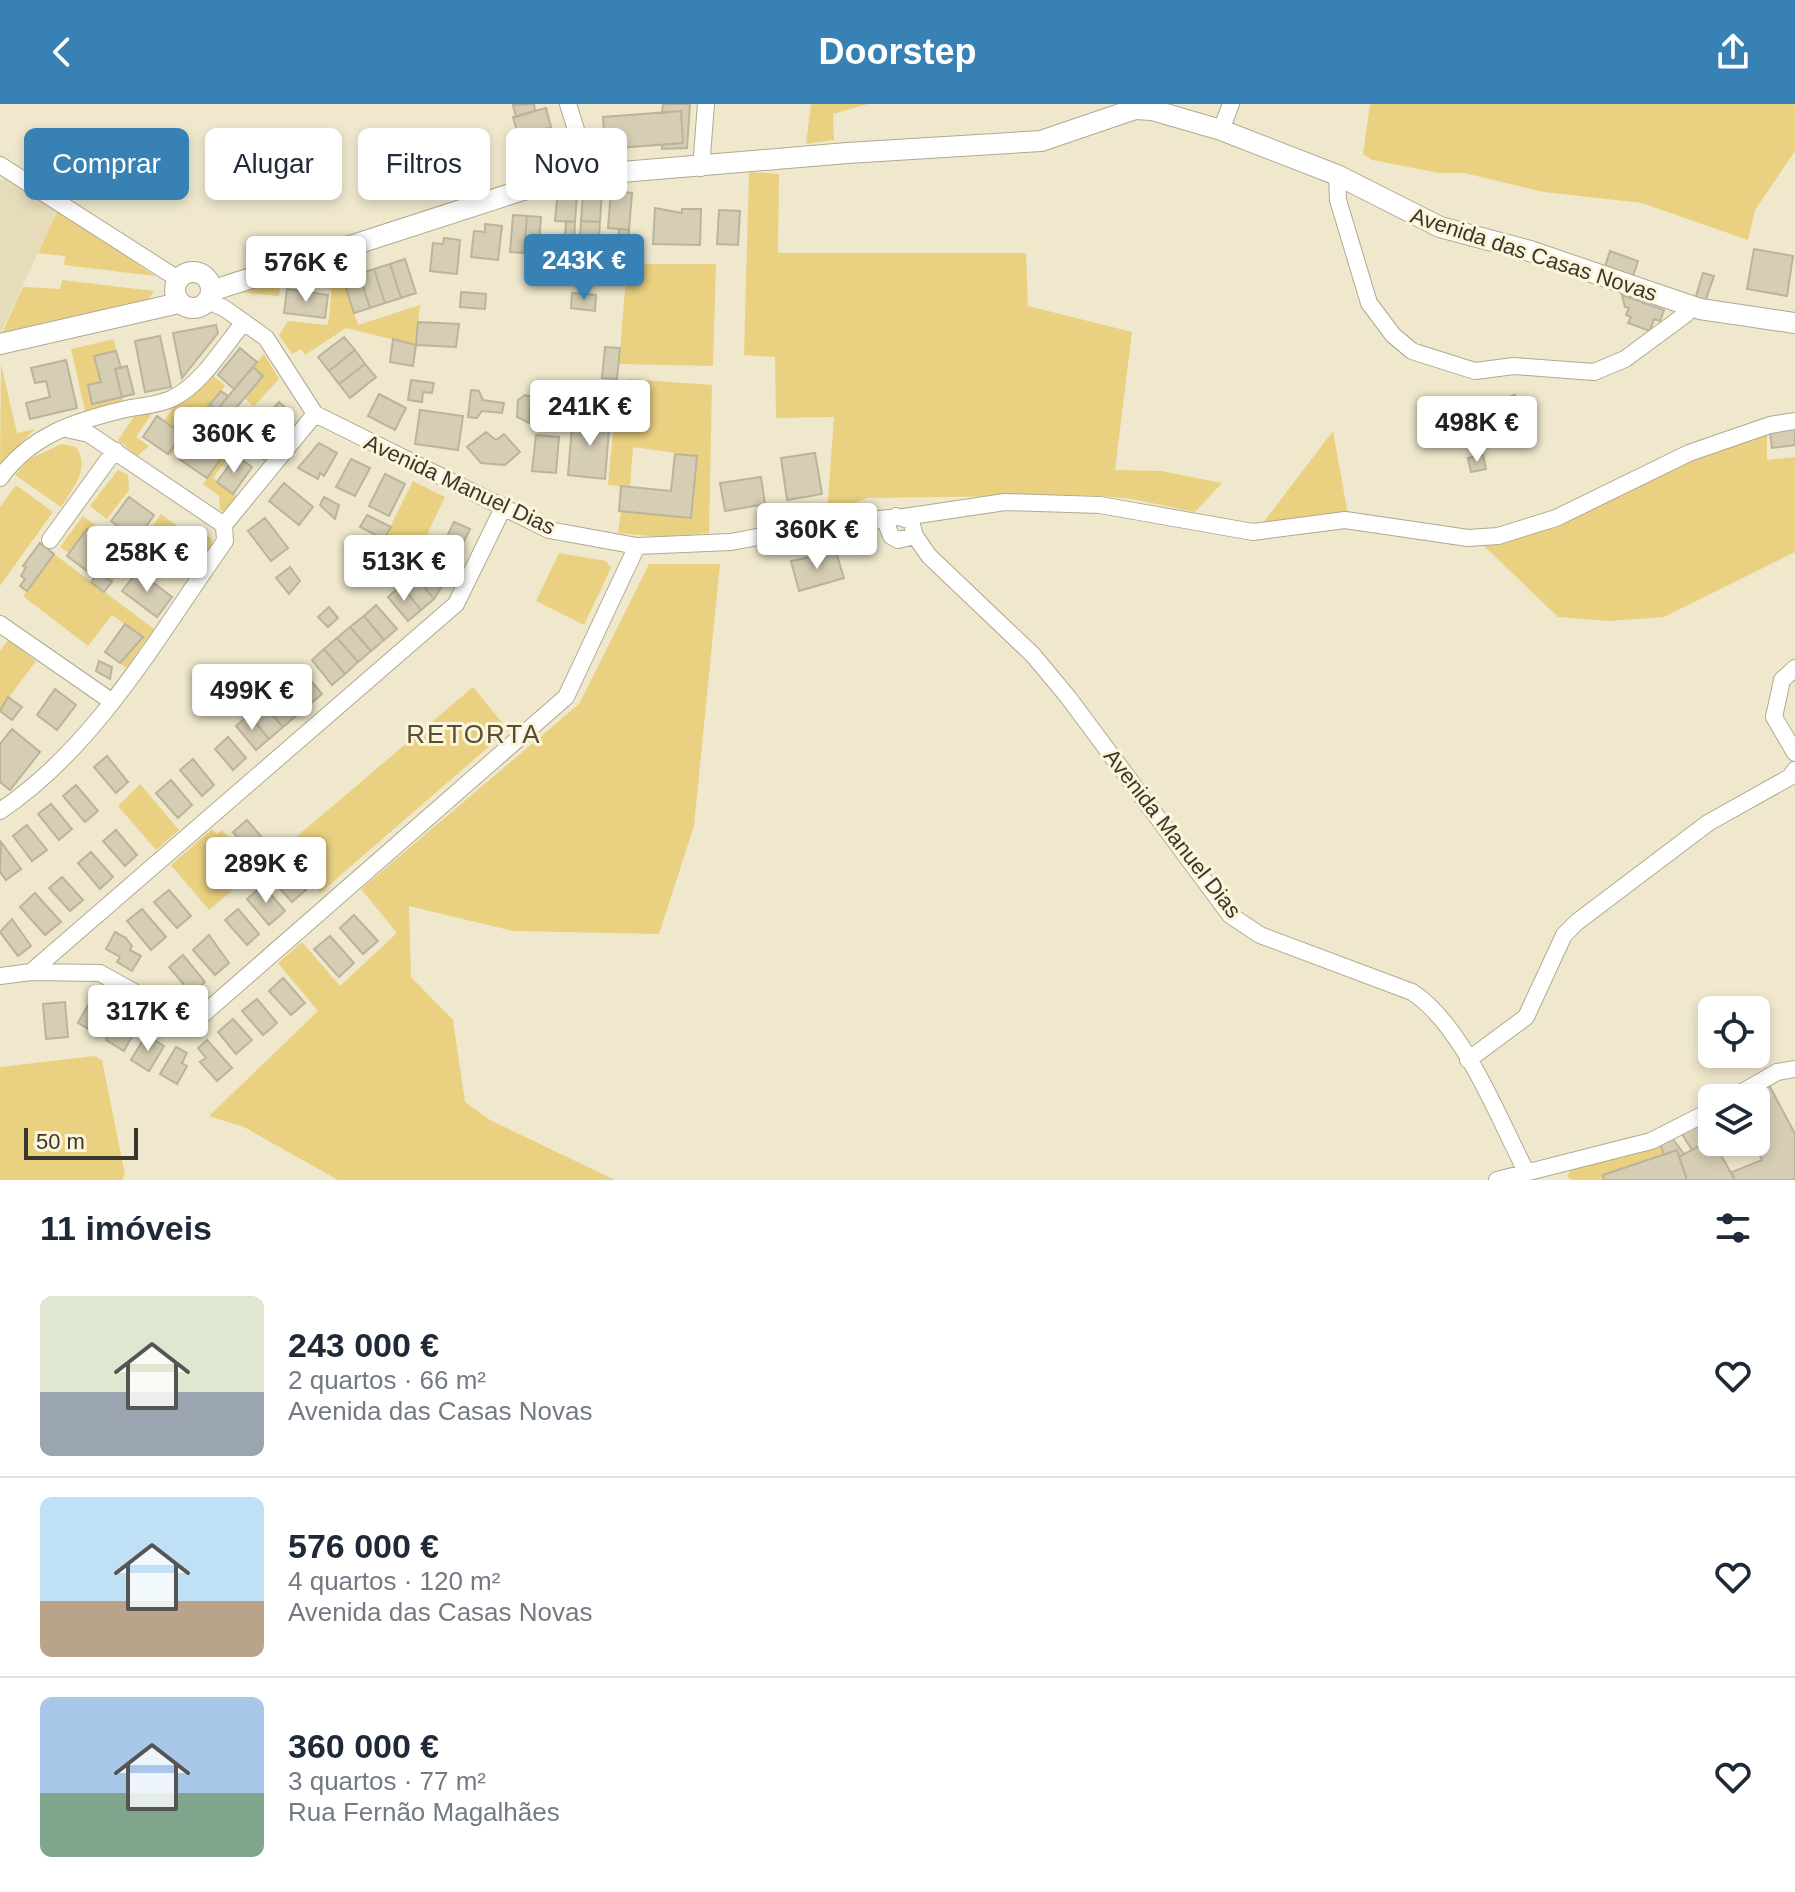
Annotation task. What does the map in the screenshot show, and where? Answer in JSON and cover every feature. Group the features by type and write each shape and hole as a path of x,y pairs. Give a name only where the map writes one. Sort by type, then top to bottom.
{"street":[{"path":"568,104 576,128"},
{"path":"701,168 706,104"},
{"path":"1221,130 1231,104"},
{"name":"Avenida das Casas Novas","path":"627,172 847,153 1041,141 1066,136 1112,109 1152,110 1221,130 1337,175 1440,227 1530,251 1691,306 1795,323"},
{"path":"0,165 178,279"},
{"path":"1337,175 1338,200 1369,303 1393,335 1412,351 1475,371 1514,366 1594,372 1625,359 1686,314 1691,306"},
{"name":"Avenida das Casas Novas","path":"209,296 506,195"},
{"path":"0,344 179,303 197,308 209,296 208,279 199,272 187,272 178,279 174,291 179,303"},
{"path":"0,811 22,796 68,754 111,701 225,541 224,525 315,414 277,351 209,296"},
{"path":"0,478 17,454 45,436 98,416 172,399 192,385 244,322"},
{"name":"Avenida Manuel Dias","path":"315,414 549,530 637,546 731,542 826,524 864,523 897,517 905,535 1033,655 1230,915 1260,935 1412,992 1431,1004 1468,1060 1527,1173"},
{"path":"936,510 905,535 886,529 897,517 936,510 1005,502 1100,505 1253,532 1345,520 1468,538 1498,536 1556,518 1689,453 1770,425 1795,421"},
{"path":"66,429 89,434 224,525"},
{"path":"50,540 115,450"},
{"path":"31,972 456,604 504,506"},
{"name":"Avenida Manuel Dias","path":"864,523 905,535"},
{"path":"0,976 31,972 100,973 192,1024 566,697 637,546"},
{"path":"0,624 111,701"},
{"path":"1795,668 1782,680 1774,717 1795,753"},
{"path":"1468,1060 1526,1017 1564,935 1577,922 1708,823 1790,777 1795,770"},
{"path":"1756,1084 1777,1072 1795,1069"},
{"path":"1497,1180 1651,1141 1698,1117"}],"shaded area":[{"path":"811,104 868,104 833,114 834,140 806,144"},
{"path":"1370,104 1795,104 1795,151 1755,210 1748,240 1642,203 1544,192 1464,173 1439,173 1372,160 1363,154"},
{"path":"749,172 779,174 778,253 1026,253 1028,306 1132,332 1115,470 1161,471 1222,483 1195,512 1132,499 1087,495 867,498 827,513 834,417 776,418 775,357 744,355"},
{"path":"7,178 24,189 24,200 42,200 58,210 0,334 0,181"},
{"path":"58,210 155,276 64,265 65,256 38,253"},
{"path":"333,262 335,271 340,270 358,325 420,305 416,345 346,328 305,355 301,349 292,354 279,335 288,321 328,325 332,289 281,283 279,296 238,292"},
{"path":"627,264 716,264 713,366 619,364"},
{"path":"62,280 154,291 146,303 2,333 23,287 60,289"},
{"path":"114,339 116,351 95,357 101,382 89,385 122,397 124,406 86,415 71,349"},
{"path":"264,354 279,379 254,406 244,398 263,376 253,367"},
{"path":"1,364 17,433 35,429 0,464"},
{"path":"209,372 225,386 171,456 168,454 182,434 164,421 176,403"},
{"path":"628,379 712,385 709,533 661,537 618,533 621,511 691,518 697,456 633,447 630,487 608,485 616,400 626,401"},
{"path":"157,406 136,437 149,446 137,456 118,440 139,409"},
{"path":"228,423 243,438 213,478 238,497 225,512 220,510 219,496 203,484 221,457 202,443 215,425 223,430"},
{"path":"1333,431 1348,515 1263,523"},
{"path":"1767,431 1767,460 1795,457 1795,552 1664,617 1609,621 1558,617 1484,546 1551,526 1709,452"},
{"path":"61,444 76,447 82,463 79,478 61,507 15,475 28,460"},
{"path":"118,470 128,475 129,490 107,519 90,506"},
{"path":"413,481 445,497 417,555 384,539"},
{"path":"16,485 53,512 0,586 0,507"},
{"path":"161,514 197,540 207,536 212,539 212,548 192,576 190,573 204,554 174,531 168,539 152,527"},
{"path":"83,516 132,554 112,582 97,571 113,549 87,530 69,553 60,547"},
{"path":"559,553 606,561 611,568 584,625 536,601"},
{"path":"54,554 154,629 126,668 120,663 143,637 112,615 88,646 23,596"},
{"path":"649,564 720,564 694,826 659,934 513,931 409,906 411,977 453,1020 465,1102 490,1120 615,1180 338,1180 244,1127 209,1116 318,1011 278,963 302,942 340,986 397,933 361,889 579,704"},
{"path":"8,640 36,661 0,709 0,651"},
{"path":"473,687 508,730 320,893 282,849"},
{"path":"140,784 179,830 156,850 118,806"},
{"path":"212,829 217,834 222,830 257,870 209,910 171,865"},
{"path":"95,1056 102,1060 125,1174 122,1180 0,1180 0,1067"},
{"path":"1660,1142 1664,1155 1603,1175 1604,1180 1571,1180 1567,1176 1572,1168"}],"building":[{"path":"534,104 535,111 516,117 513,105"},
{"path":"663,104 690,104 687,148 662,149 662,145 683,143 681,111 662,113"},
{"path":"546,108 551,127 516,128 513,117"},
{"path":"681,111 683,143 627,147 627,128 604,128 603,117"},
{"path":"627,193 632,193 629,230 608,228 610,200 627,200"},
{"path":"557,200 577,200 575,222 555,221"},
{"path":"583,200 601,200 600,222 581,221"},
{"path":"655,208 682,213 682,209 701,209 700,245 653,244"},
{"path":"719,210 740,211 738,245 717,244"},
{"path":"513,215 527,216 524,253 510,252"},
{"path":"527,216 541,217 538,255 524,253"},
{"path":"566,221 575,222 573,266 563,266"},
{"path":"581,221 600,222 599,239 580,238"},
{"path":"485,224 502,226 498,260 471,257 474,231 485,232"},
{"path":"619,229 629,230 627,265 617,265"},
{"path":"444,238 460,240 457,274 430,271 433,243 443,244"},
{"path":"1754,249 1793,256 1787,296 1747,289"},
{"path":"1610,251 1638,261 1633,276 1605,266"},
{"path":"405,259 416,293 401,298 390,264"},
{"path":"390,264 401,298 385,303 374,269"},
{"path":"374,269 385,303 370,308 359,274"},
{"path":"1703,273 1714,276 1705,302 1695,299"},
{"path":"359,274 370,308 354,313 343,279"},
{"path":"287,289 328,295 325,318 284,313"},
{"path":"461,292 486,294 485,309 460,307"},
{"path":"572,293 596,295 595,311 571,308"},
{"path":"1622,295 1664,310 1660,321 1654,319 1650,331 1628,323 1631,317 1626,315 1629,308 1625,307"},
{"path":"418,322 459,324 456,347 416,345"},
{"path":"216,325 218,333 182,378 173,333"},
{"path":"160,336 171,387 145,392 135,341"},
{"path":"344,337 355,350 329,371 318,357"},
{"path":"393,339 416,345 413,366 390,362"},
{"path":"605,347 620,348 617,379 602,378"},
{"path":"240,348 257,362 234,389 218,375"},
{"path":"355,350 365,364 339,384 329,371"},
{"path":"116,351 121,368 115,369 122,397 92,404 88,385 101,382 94,356"},
{"path":"66,360 77,408 30,419 26,403 50,397 46,381 35,383 31,368"},
{"path":"365,364 376,377 350,398 339,384"},
{"path":"127,366 134,394 122,397 115,369"},
{"path":"253,367 263,376 235,409 250,422 239,434 216,411"},
{"path":"411,380 434,383 432,393 423,392 422,402 408,400"},
{"path":"471,390 479,391 483,400 504,403 502,413 482,411 477,418 468,417"},
{"path":"221,391 228,396 216,411 210,404"},
{"path":"379,394 406,408 395,430 368,416"},
{"path":"525,395 531,397 529,423 517,417 518,400"},
{"path":"1515,395 1521,413 1493,422 1487,404"},
{"path":"531,397 547,398 546,414 538,414 537,424 529,423"},
{"path":"279,402 290,412 284,417 290,422 273,441 257,426"},
{"path":"210,404 228,423 223,431 201,416"},
{"path":"420,410 463,416 458,450 415,444"},
{"path":"588,415 610,417 605,479 568,475 572,426 587,427"},
{"path":"157,416 182,434 168,454 143,437"},
{"path":"249,423 261,435 256,441 269,454 264,459 239,434"},
{"path":"1795,427 1795,445 1772,448 1770,431"},
{"path":"486,432 496,440 504,434 520,452 505,465 481,463 467,447"},
{"path":"536,435 559,437 556,473 532,471"},
{"path":"194,437 222,457 207,478 179,459"},
{"path":"319,443 337,453 324,476 320,473 318,479 298,468"},
{"path":"815,453 822,494 787,500 781,458"},
{"path":"675,454 697,456 691,518 619,511 621,486 671,491"},
{"path":"1483,455 1486,469 1471,472 1468,458"},
{"path":"236,456 252,467 233,494 217,482"},
{"path":"351,459 370,468 355,496 336,487"},
{"path":"385,474 405,484 389,516 369,506"},
{"path":"761,477 765,504 725,511 720,483"},
{"path":"284,483 313,507 299,525 269,501"},
{"path":"129,497 154,515 137,540 111,521"},
{"path":"324,497 339,505 335,519 320,505"},
{"path":"367,515 391,527 384,539 360,527"},
{"path":"265,518 288,548 271,561 248,531"},
{"path":"454,522 470,529 457,556 441,549"},
{"path":"87,529 113,549 94,576 67,556"},
{"path":"174,530 205,553 190,573 159,551"},
{"path":"148,531 158,538 144,563 132,554"},
{"path":"40,543 54,554 27,591 20,586 25,579 21,576 26,567 23,566"},
{"path":"836,552 844,578 799,591 791,561"},
{"path":"424,566 430,573 432,570 447,578 434,599 414,574"},
{"path":"290,567 300,581 289,594 276,578"},
{"path":"138,571 172,597 157,617 122,591"},
{"path":"99,572 112,582 104,592 91,582"},
{"path":"414,574 434,599 421,610 401,585"},
{"path":"401,585 421,610 408,621 388,597"},
{"path":"376,605 397,629 384,640 364,616"},
{"path":"329,607 338,618 328,627 318,617"},
{"path":"364,616 384,640 371,651 350,627"},
{"path":"125,624 143,637 120,663 105,652"},
{"path":"350,627 371,651 358,662 337,638"},
{"path":"337,638 358,662 345,674 324,649"},
{"path":"324,649 345,674 332,685 312,660"},
{"path":"99,661 112,667 110,679 96,671"},
{"path":"301,669 322,694 309,705 289,681"},
{"path":"289,681 309,705 296,716 275,692"},
{"path":"55,689 76,705 57,730 37,715"},
{"path":"275,692 296,716 283,727 262,703"},
{"path":"8,697 22,707 12,720 0,711"},
{"path":"262,703 283,727 269,739 249,715"},
{"path":"249,715 269,739 256,750 236,726"},
{"path":"12,729 40,752 10,790 0,782 0,744"},
{"path":"228,737 246,758 233,770 215,749"},
{"path":"107,756 128,782 116,793 94,767"},
{"path":"193,759 214,785 202,796 180,770"},
{"path":"171,780 192,805 178,818 156,793"},
{"path":"76,785 98,811 85,822 63,796"},
{"path":"51,804 72,829 59,840 38,814"},
{"path":"247,820 269,846 255,858 233,832"},
{"path":"27,825 47,850 32,861 13,836"},
{"path":"116,830 137,855 125,866 103,841"},
{"path":"1,842 21,869 6,880 0,872"},
{"path":"91,852 113,877 100,889 78,863"},
{"path":"285,865 306,890 292,902 270,878"},
{"path":"62,877 83,900 70,911 49,888"},
{"path":"263,885 285,911 269,925 247,899"},
{"path":"169,890 191,916 177,928 154,902"},
{"path":"35,893 61,922 45,935 20,907"},
{"path":"142,909 166,937 151,950 127,921"},
{"path":"238,909 259,934 247,945 225,920"},
{"path":"354,915 378,941 363,954 340,928"},
{"path":"12,919 31,946 18,956 0,932"},
{"path":"115,932 126,938 132,946 130,950 141,956 132,971 117,962 120,957 106,949"},
{"path":"209,935 229,963 215,975 193,950"},
{"path":"330,936 354,963 339,977 314,949"},
{"path":"183,955 205,982 191,993 169,967"},
{"path":"283,978 305,1003 291,1015 269,991"},
{"path":"92,998 111,1009 97,1034 78,1023"},
{"path":"257,999 277,1023 263,1035 242,1011"},
{"path":"65,1002 68,1037 46,1039 43,1004"},
{"path":"121,1014 139,1024 124,1051 106,1040"},
{"path":"233,1019 252,1040 236,1054 218,1032"},
{"path":"146,1035 164,1046 149,1071 131,1060"},
{"path":"207,1040 232,1068 217,1081 200,1062 206,1058 198,1048"},
{"path":"176,1047 187,1053 182,1063 187,1066 177,1084 160,1074"},
{"path":"1770,1087 1795,1134 1795,1180 1735,1180 1732,1172 1762,1160 1760,1156 1770,1156"},
{"path":"1698,1124 1698,1147 1692,1150 1682,1134"},
{"path":"1672,1138 1684,1154 1679,1157 1677,1150 1664,1155 1660,1142"},
{"path":"1698,1147 1698,1156 1722,1156 1735,1180 1687,1180 1679,1157"},
{"path":"1677,1150 1687,1180 1604,1180 1603,1175"}],"district":[{"name":"RETORTA","path":"474,734"}]}
